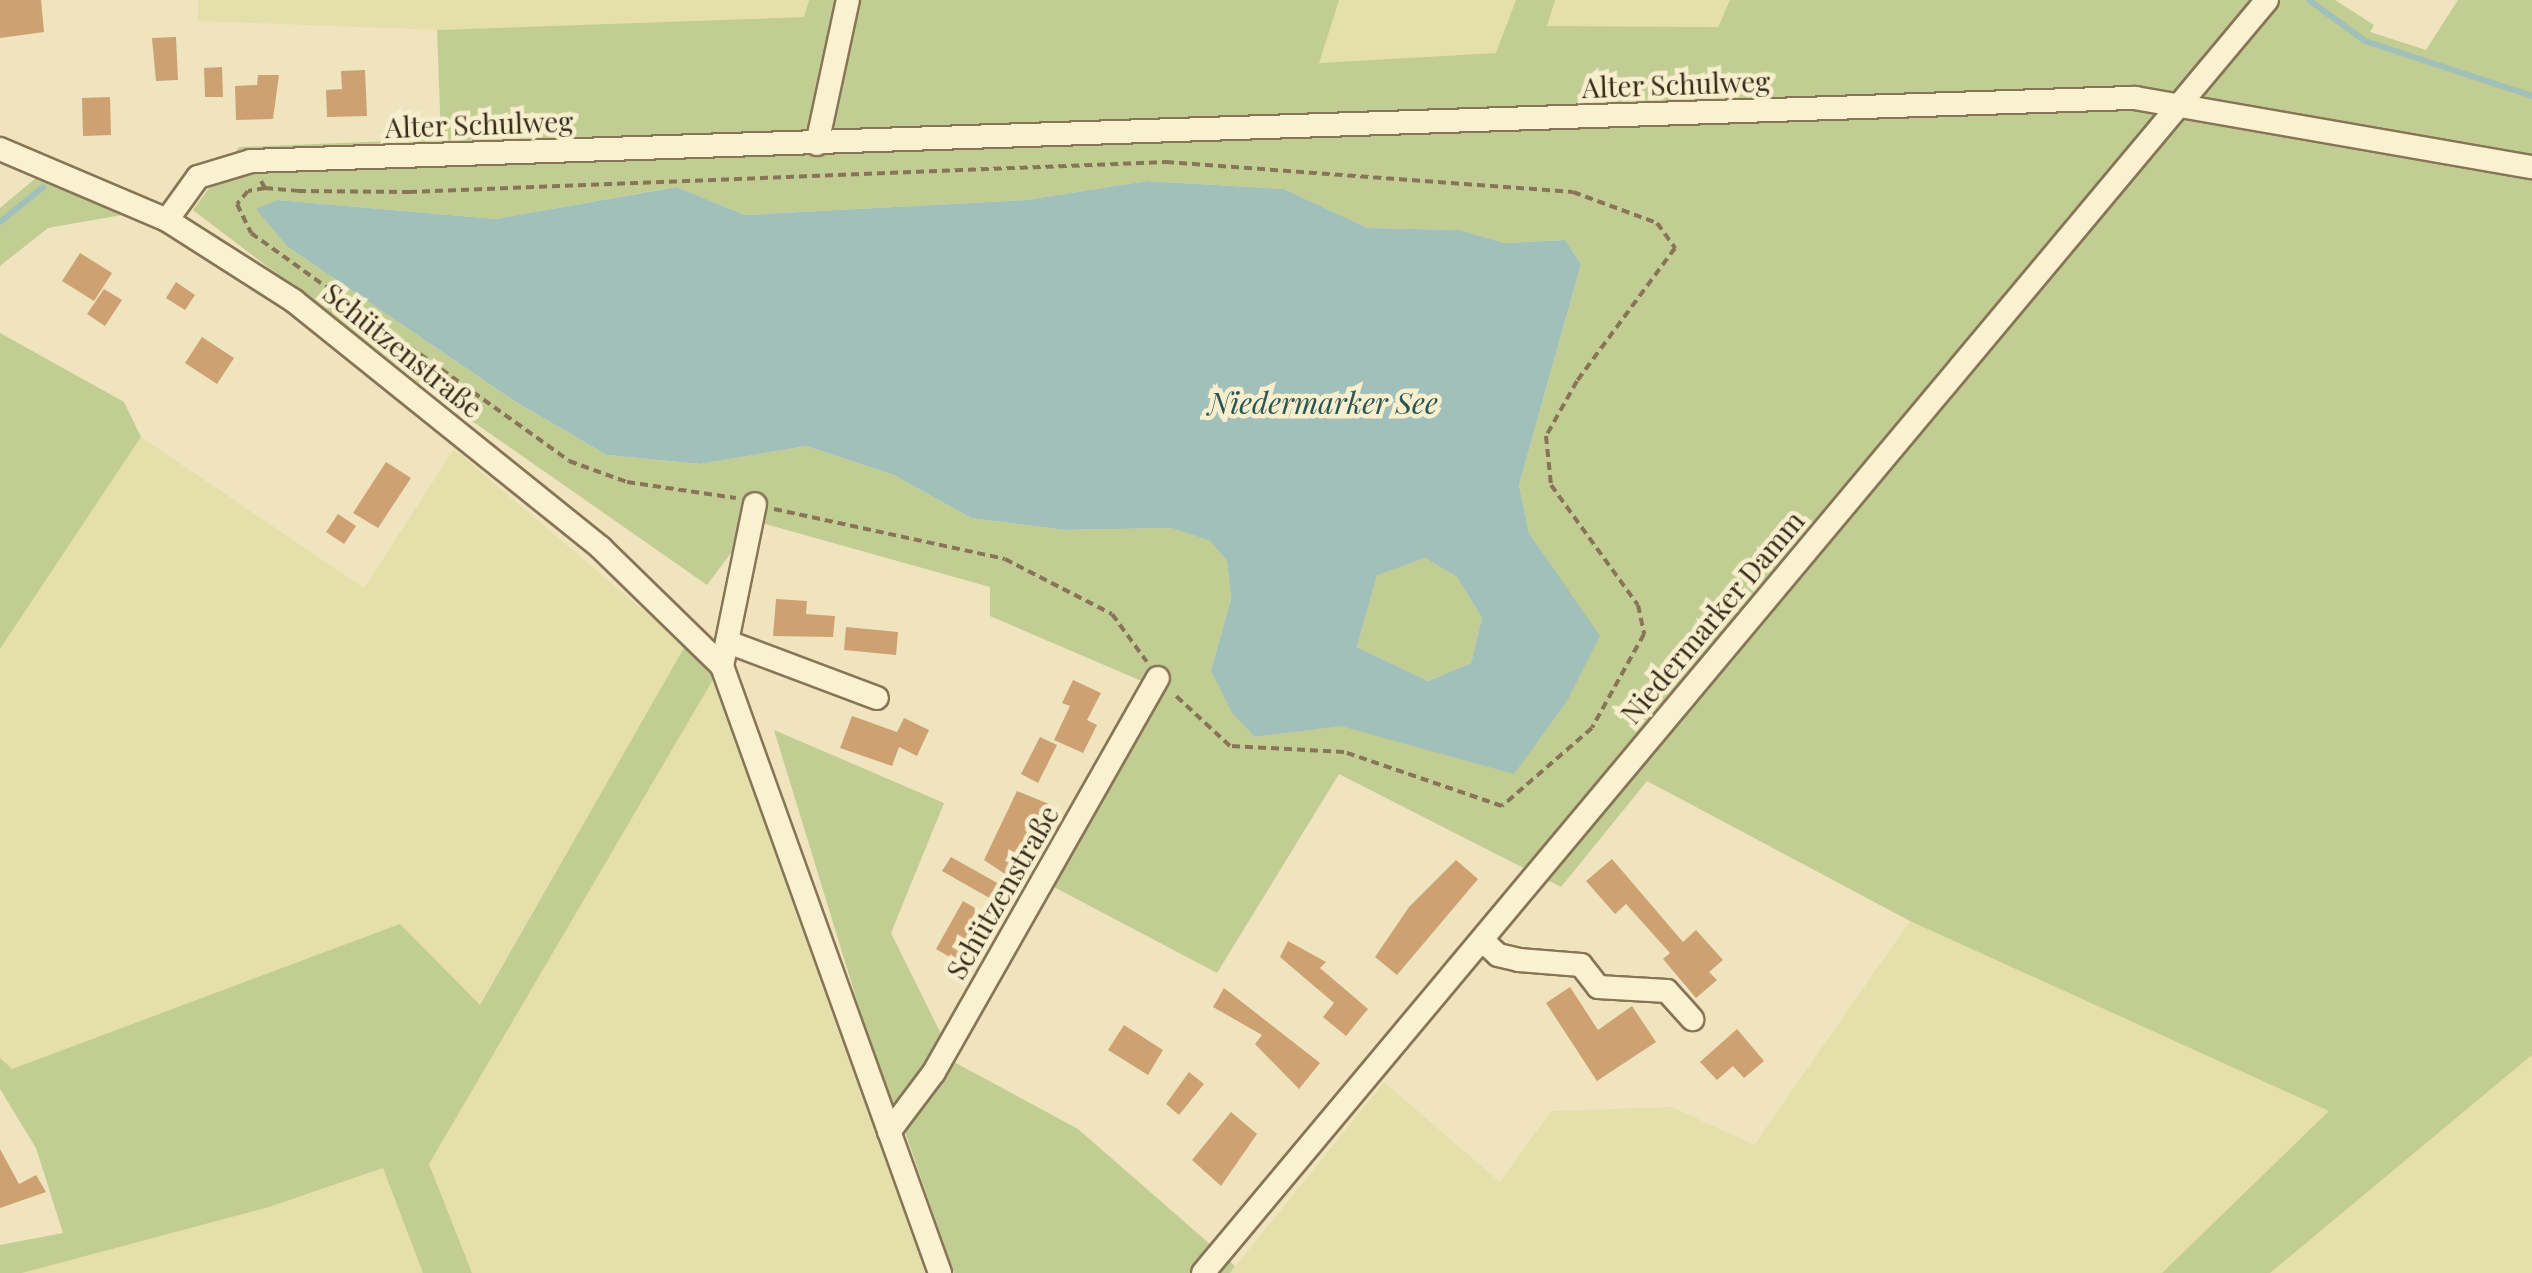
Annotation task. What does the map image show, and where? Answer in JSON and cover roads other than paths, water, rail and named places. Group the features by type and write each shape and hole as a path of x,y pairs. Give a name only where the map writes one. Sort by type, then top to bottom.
{"street":[{"path":"817,144 848,0"},
{"name":"Niedermarker Damm","path":"1204,1273 2267,0"},
{"name":"Alter Schulweg","path":"167,220 198,177 251,161 2135,98 2532,166"},
{"name":"Schützenstraße","path":"0,150 167,220 294,301 602,548 722,666 940,1273"},
{"path":"722,666 755,504"},
{"path":"728,642 877,698"},
{"name":"Schützenstraße","path":"889,1132 934,1072 1158,678"},
{"path":"1482,940 1498,954 1520,960 1581,965 1598,987 1667,992 1692,1020"}],"water":[{"name":"Niedermarker See","path":"1147,181 1284,189 1368,228 1460,230 1504,243 1565,240 1581,264 1519,485 1529,533 1600,636 1567,701 1514,774 1341,726 1255,737 1232,713 1211,670 1231,599 1227,561 1210,541 1171,528 1064,530 971,518 894,475 806,446 700,464 607,455 516,402 288,247 256,209 278,200 495,219 676,187 745,215 1026,200","holes":["1425,558 1457,577 1482,618 1471,663 1428,681 1357,647 1377,575"]}],"waterway":[{"path":"2309,0 2365,41 2532,96"},
{"path":"0,222 43,187"}]}
